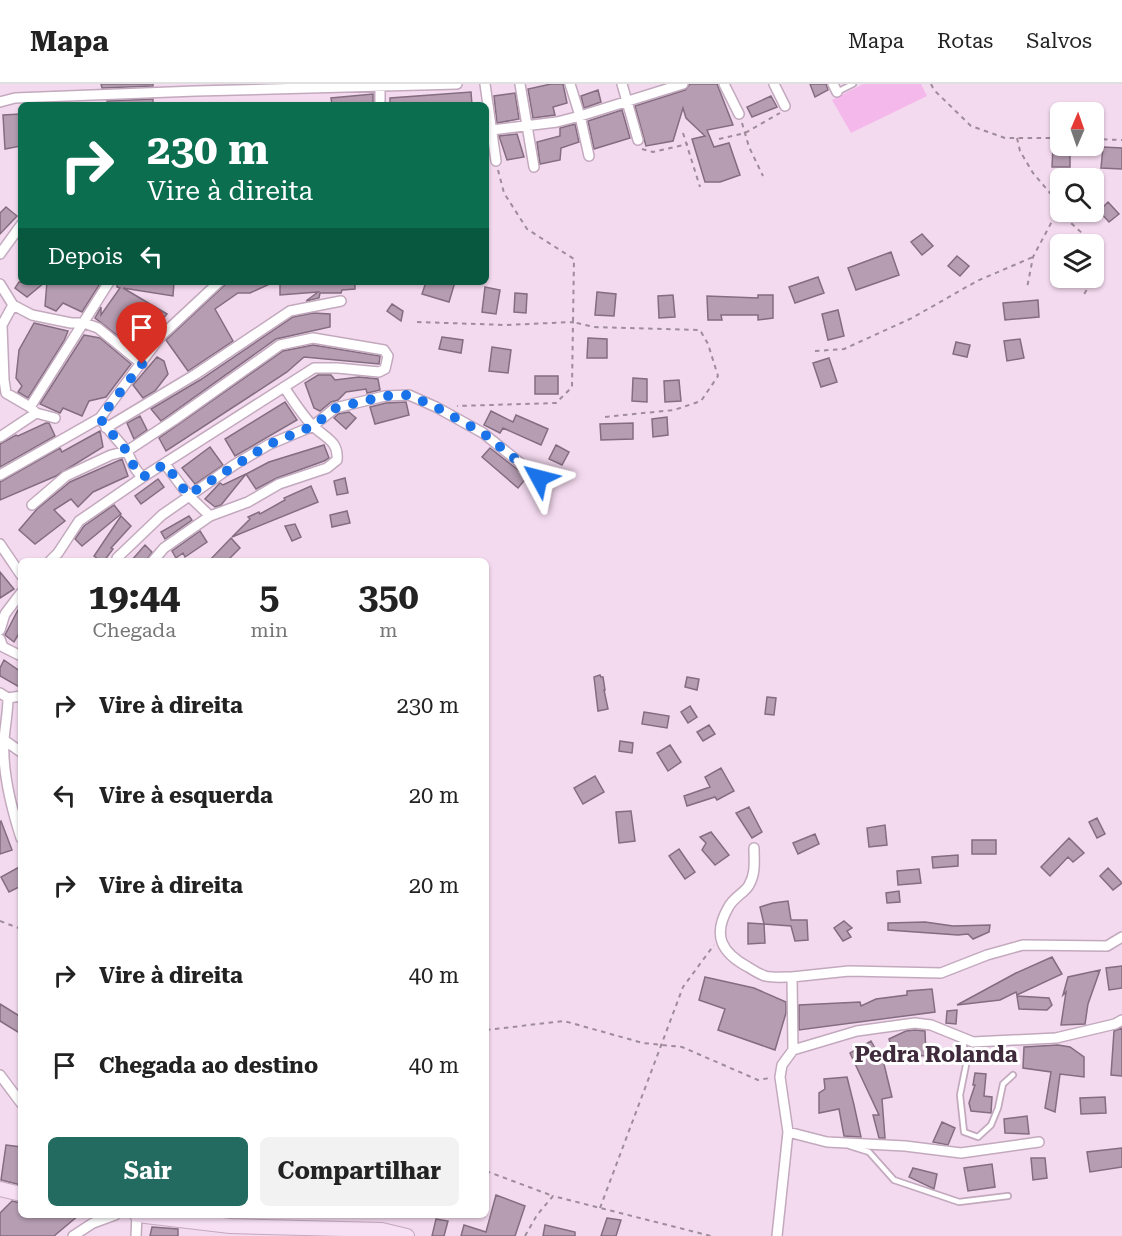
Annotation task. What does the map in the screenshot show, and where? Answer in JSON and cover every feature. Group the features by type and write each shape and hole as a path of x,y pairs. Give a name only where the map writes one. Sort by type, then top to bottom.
{"main road":[{"path":"0,1189 18,1193"},
{"path":"155,1218 233,1231 382,1230 407,1236"}],"street":[{"path":"0,102 15,98 40,101 356,85 457,84"},
{"path":"485,84 488,102"},
{"path":"520,84 534,167"},
{"path":"570,84 589,156"},
{"path":"622,84 638,140"},
{"path":"492,130 580,116 683,84"},
{"path":"774,84 785,106"},
{"path":"726,85 739,114"},
{"path":"380,86 380,102"},
{"path":"489,110 496,161"},
{"path":"0,254 18,229"},
{"path":"0,284 13,305 41,318 84,323 98,328 142,364"},
{"path":"0,436 33,410 107,285"},
{"path":"0,475 100,418 161,336 216,285"},
{"path":"106,428 196,374 290,311 341,301"},
{"path":"13,305 1,326 3,396 55,418"},
{"path":"32,505 66,476 111,455 127,451 280,345 314,338 384,350 388,356 385,369 379,372 314,368 143,477 79,521 53,558"},
{"path":"156,558 164,548 210,516 248,502 279,484 327,468 337,460 338,451 331,438 313,426 284,387"},
{"path":"117,558 162,515 188,495 268,445 313,426 336,408 385,396 409,395 436,407 483,433 539,478"},
{"path":"100,418 127,451 135,472 143,477"},
{"path":"165,464 188,495 210,516"},
{"path":"0,544 18,571"},
{"path":"0,630 5,614 18,597"},
{"path":"0,639 3,647 18,654"},
{"path":"4,695 5,771 18,828"},
{"path":"4,740 18,750"},
{"path":"754,848 754,871 749,886 734,898 726,909 720,937 724,948 733,958 765,976 792,977 849,971 940,973 987,955 1023,945 1107,946 1122,937"},
{"path":"777,1236 788,1132 780,1077 782,1065 793,1050 792,977"},
{"path":"793,1050 858,1031 915,1023 931,1025 973,1042 1056,1038 1122,1020"},
{"path":"0,1075 18,1099"},
{"path":"788,1132 827,1142 905,1146 961,1153 1039,1142"},
{"path":"73,1236 93,1223 107,1218"},
{"path":"136,1236 137,1218"}],"lane":[{"path":"835,88 853,84"},
{"path":"963,1038 966,1065 960,1095 964,1132 978,1137 991,1125 998,1108 1003,1084 1013,1075"},
{"path":"839,1142 869,1152 894,1179 959,1202 1008,1196"}],"path":[{"path":"931,84 934,90 971,126 1005,138 1050,138"},
{"path":"719,139 745,133 779,115 785,106"},
{"path":"739,114 749,147 763,176"},
{"path":"683,133 700,187"},
{"path":"1017,138 1020,151 1033,173 1050,193"},
{"path":"1104,139 1122,140"},
{"path":"638,140 642,150 653,152 688,144"},
{"path":"436,407 556,403 572,387 574,259 527,229 504,193 496,161"},
{"path":"1027,288 1033,257 1052,222"},
{"path":"1071,222 1097,247 1097,272 1082,298"},
{"path":"815,351 844,349 912,318 977,281 1033,257"},
{"path":"417,322 506,325 573,322 594,327 700,330 708,344 718,376 701,401 674,410 604,417"},
{"path":"0,921 18,928"},
{"path":"600,1208 682,987 720,937"},
{"path":"489,1030 564,1021 643,1043 682,1047 758,1080 780,1077"},
{"path":"489,1172 553,1197 711,1236"},
{"path":"525,1236 537,1215 553,1197"}],"shaded area":[{"path":"863,84 921,84 927,96 851,133 832,100"}],"building":[{"path":"101,84 153,84 153,86 102,88"},
{"path":"563,84 567,103 553,107 555,115 533,118 528,89"},
{"path":"690,84 717,84 733,125 707,130 714,147 729,143 740,175 720,182 705,182 692,139 705,136 686,118 683,108 673,141 646,146 635,106 685,90"},
{"path":"810,84 826,84 828,90 815,97"},
{"path":"598,90 601,102 584,108 581,96"},
{"path":"471,92 472,102 390,102 390,98"},
{"path":"515,93 519,119 497,123 494,96"},
{"path":"373,94 373,102 332,102 331,98"},
{"path":"771,96 777,107 752,117 747,107"},
{"path":"153,99 153,102 107,101"},
{"path":"622,110 630,138 594,149 588,121"},
{"path":"18,114 18,147 5,149 3,115"},
{"path":"575,124 579,142 561,148 560,160 540,164 537,142 560,136 560,128"},
{"path":"517,134 524,157 507,160 499,136"},
{"path":"1104,147 1122,148 1122,169 1101,168"},
{"path":"1053,156 1070,156 1070,167 1052,167"},
{"path":"1108,202 1119,214 1109,222 1104,216 1104,206"},
{"path":"6,207 17,216 0,234 0,213"},
{"path":"922,234 933,246 922,255 911,242"},
{"path":"891,252 899,275 856,290 848,268"},
{"path":"957,256 969,266 960,276 948,266"},
{"path":"818,277 824,293 795,303 789,287"},
{"path":"18,284 41,285 27,297 15,288"},
{"path":"47,285 99,285 82,312 63,303 56,311 45,306"},
{"path":"117,285 174,285 173,296 123,288 167,314 156,327 152,322 154,329 136,350 95,318 101,307 101,315 120,288"},
{"path":"225,285 267,285 250,293 238,293 215,309 233,341 188,371 166,340"},
{"path":"280,285 355,285 355,289 342,290 341,293 320,293 319,298 306,301 318,292 280,295"},
{"path":"425,285 454,285 449,302 422,294"},
{"path":"485,287 500,290 496,314 482,312"},
{"path":"597,292 616,294 614,316 595,315"},
{"path":"515,293 527,294 526,313 514,312"},
{"path":"673,295 675,317 659,318 658,296"},
{"path":"758,295 773,295 773,318 758,320 758,315 721,315 722,320 708,320 707,296 758,298"},
{"path":"1038,300 1039,317 1005,320 1003,303"},
{"path":"392,304 403,311 401,321 387,311"},
{"path":"838,310 844,336 828,340 822,314"},
{"path":"313,313 330,314 330,327 276,339 161,421 151,409 200,380 293,317"},
{"path":"34,323 68,331 28,398 18,392 22,386 16,378 19,350"},
{"path":"84,335 100,338 131,364 106,397 89,401 82,416 63,408 60,413 40,404"},
{"path":"442,337 463,340 461,353 439,349"},
{"path":"588,338 607,339 607,358 587,358"},
{"path":"1020,339 1024,358 1007,361 1004,341"},
{"path":"956,342 970,345 967,357 953,354"},
{"path":"313,345 380,356 379,364 304,357 287,372 166,451 159,438 283,351"},
{"path":"492,347 511,350 508,373 489,371"},
{"path":"157,357 164,361 168,374 155,391 143,398 133,385"},
{"path":"829,358 837,382 821,387 813,363"},
{"path":"318,375 331,375 335,380 359,377 378,379 380,390 367,393 366,389 346,392 320,411 314,408 305,383"},
{"path":"535,376 558,376 558,394 535,394"},
{"path":"633,378 647,379 647,402 632,401"},
{"path":"679,380 681,401 665,402 664,381"},
{"path":"285,402 297,420 235,456 225,439"},
{"path":"406,402 409,415 375,424 370,407"},
{"path":"491,411 513,422 516,415 548,429 541,445 503,428 500,433 484,425"},
{"path":"349,412 356,418 346,429 334,418 338,414"},
{"path":"140,416 147,430 134,439 127,423"},
{"path":"667,417 668,435 653,437 652,419"},
{"path":"49,423 55,436 0,467 0,444"},
{"path":"633,423 633,439 601,440 600,424"},
{"path":"100,431 103,447 56,476 0,500 0,482 60,448 62,452"},
{"path":"324,445 329,458 277,478 256,489 246,474 269,462"},
{"path":"556,445 569,452 562,465 549,459"},
{"path":"210,447 223,465 195,484 182,468"},
{"path":"490,448 527,477 518,488 482,457"},
{"path":"122,459 128,476 93,492 78,507 71,499 54,510 65,521 35,544 19,530 37,509 70,482"},
{"path":"246,474 221,505 215,507 205,499 220,483 223,485"},
{"path":"345,478 348,493 337,495 334,481"},
{"path":"158,479 164,487 141,504 135,496"},
{"path":"311,486 318,502 232,537 250,519 248,517 259,512 260,514 285,500 284,498"},
{"path":"114,505 121,514 82,546 75,539 84,526"},
{"path":"347,511 350,523 332,527 330,515"},
{"path":"121,516 131,526 111,548 113,549 106,558 94,556"},
{"path":"189,516 192,520 165,539 161,532"},
{"path":"295,524 301,537 292,541 285,526"},
{"path":"200,531 207,542 185,557 183,553 176,558 172,551"},
{"path":"231,538 240,548 230,558 212,558"},
{"path":"145,545 152,552 148,558 134,558"},
{"path":"0,572 14,589 0,598"},
{"path":"18,610 18,635 14,642 5,635"},
{"path":"4,660 18,670 18,686 0,676 0,668"},
{"path":"600,675 603,677 608,709 598,711 594,677"},
{"path":"687,677 699,679 697,690 685,687"},
{"path":"767,697 776,698 774,715 765,714"},
{"path":"690,706 697,717 688,723 681,712"},
{"path":"644,712 669,716 667,728 642,724"},
{"path":"709,725 715,734 703,741 697,732"},
{"path":"620,741 633,743 632,753 619,751"},
{"path":"670,745 681,762 668,771 657,753"},
{"path":"721,768 734,791 717,800 715,797 687,806 684,796 710,787 705,777"},
{"path":"595,776 604,792 583,804 574,788"},
{"path":"749,807 762,832 752,838 736,813"},
{"path":"631,811 635,841 619,843 616,812"},
{"path":"1097,818 1105,834 1097,838 1089,822"},
{"path":"0,822 12,850 0,854"},
{"path":"885,825 887,845 869,847 867,828"},
{"path":"711,832 729,855 715,865 702,850 706,843 700,837"},
{"path":"815,834 819,844 798,854 793,843"},
{"path":"1069,838 1084,853 1073,862 1068,857 1050,876 1041,867"},
{"path":"972,840 996,840 996,854 972,854"},
{"path":"679,849 695,872 685,879 669,856"},
{"path":"958,855 958,866 933,868 932,857"},
{"path":"18,868 18,888 9,892 1,877"},
{"path":"1108,868 1122,883 1113,890 1100,876"},
{"path":"919,869 921,883 898,885 897,871"},
{"path":"899,891 900,902 887,903 886,893"},
{"path":"788,901 791,920 807,920 808,940 795,941 791,926 764,924 760,907"},
{"path":"844,921 852,928 847,931 851,937 843,941 834,928"},
{"path":"925,922 953,926 990,925 989,932 973,939 968,934 888,930 888,923"},
{"path":"748,923 764,924 765,943 748,944"},
{"path":"1052,957 1062,974 1017,995 1016,992 1000,1000 957,1005 1016,973"},
{"path":"1122,966 1122,988 1109,990 1106,968"},
{"path":"1100,970 1088,1004 1085,1024 1061,1025 1066,992 1063,995 1068,977"},
{"path":"705,977 754,988 786,1002 786,1013 775,1050 718,1030 725,1009 699,1000"},
{"path":"932,989 935,1012 799,1030 799,1005 860,1002 861,1006 876,999 907,995 907,991"},
{"path":"1017,996 1049,998 1052,1005 1047,1010 1019,1009"},
{"path":"0,1004 18,1015 18,1032 0,1021"},
{"path":"957,1010 956,1024 946,1023 947,1011"},
{"path":"1122,1028 1122,1076 1111,1075 1114,1031"},
{"path":"906,1031 925,1031 926,1056 910,1055 894,1058 889,1039"},
{"path":"871,1041 884,1064 892,1097 882,1099 885,1138 879,1138 873,1115 879,1115 850,1053"},
{"path":"1058,1045 1070,1047 1084,1057 1084,1077 1060,1074 1055,1112 1045,1108 1051,1072 1023,1068 1024,1047"},
{"path":"975,1073 986,1074 984,1096 992,1097 991,1113 971,1111 969,1103 975,1085 973,1085"},
{"path":"847,1077 861,1137 844,1136 839,1109 819,1113 819,1093 825,1089 824,1079"},
{"path":"1105,1097 1106,1113 1081,1114 1080,1098"},
{"path":"1027,1116 1029,1134 1005,1133 1004,1119"},
{"path":"942,1122 955,1128 948,1145 933,1142"},
{"path":"6,1145 18,1147 18,1184 1,1180"},
{"path":"1122,1148 1122,1167 1090,1172 1087,1152"},
{"path":"1031,1158 1045,1158 1047,1178 1033,1180"},
{"path":"992,1164 995,1187 968,1191 964,1168"},
{"path":"913,1168 937,1174 934,1189 909,1177"},
{"path":"496,1195 525,1206 515,1236 461,1236 464,1225 486,1232"},
{"path":"12,1201 18,1202 18,1218 75,1218 54,1236 0,1236 0,1213"},
{"path":"607,1218 621,1220 616,1236 601,1236"},
{"path":"436,1219 448,1221 444,1236 432,1236"},
{"path":"545,1225 575,1232 575,1236 543,1236"},
{"path":"152,1227 178,1229 178,1236 150,1236"}],"district":[{"name":"Pedra Rolanda","path":"936,1054"}],"route":[{"path":"142,364 100,418 127,451 135,472 143,477 165,464 188,495 268,445 313,426 336,408 385,396 409,395 436,407 483,433 539,478"}]}
